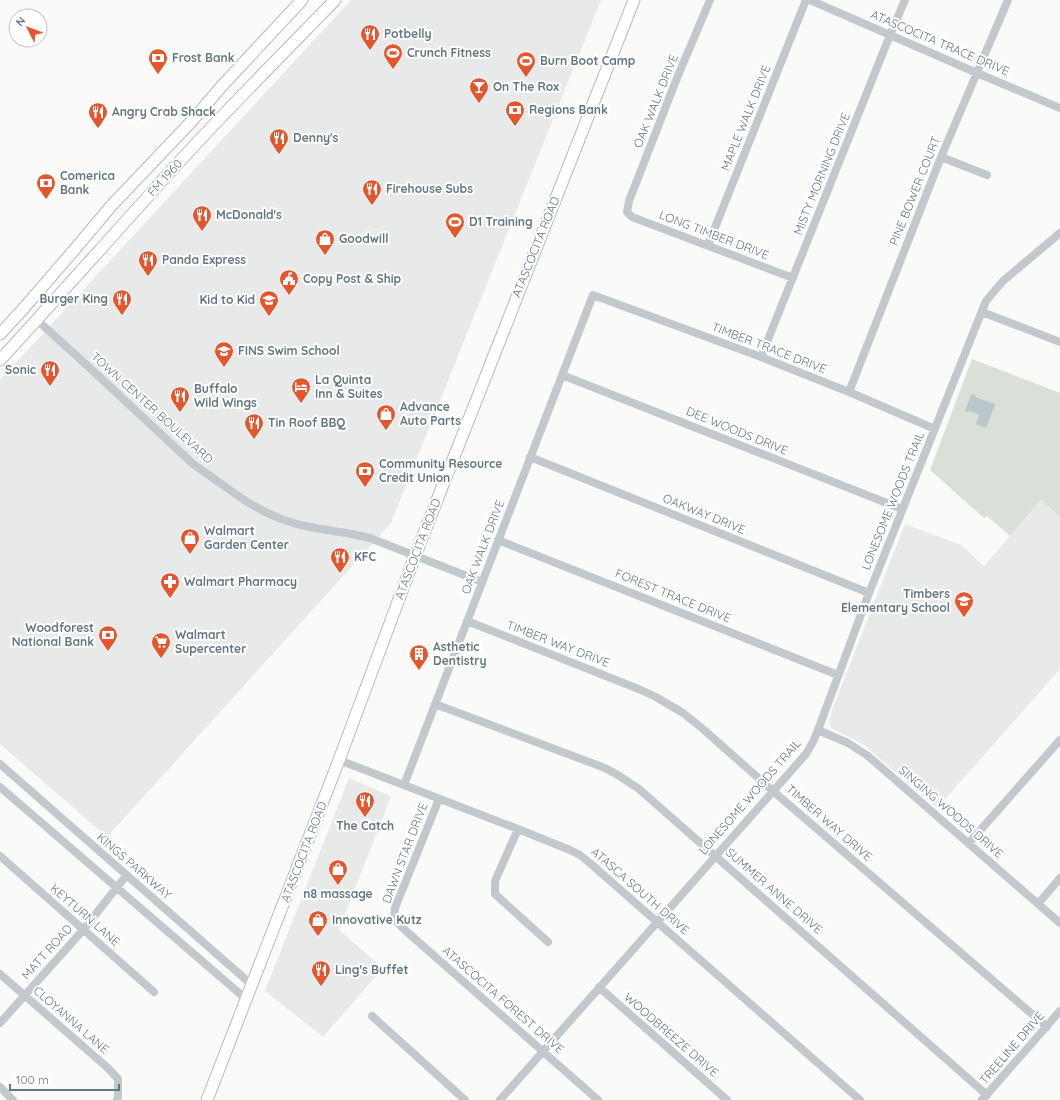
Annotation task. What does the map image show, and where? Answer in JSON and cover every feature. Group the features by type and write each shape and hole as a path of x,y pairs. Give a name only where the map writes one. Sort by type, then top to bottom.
{"main road":[{"name":"FM 1960","path":"0,334 50,279 112,205 191,122 221,87 302,0"},
{"name":"FM 1960","path":"0,360 172,170 247,90 335,0"},
{"name":"ATASCOCITA ROAD","path":"207,1100 339,760 415,556 634,0"}],"street":[{"name":"OAK WALK DRIVE","path":"627,212 629,201 677,78 710,0"},
{"name":"MAPLE WALK DRIVE","path":"708,245 806,0"},
{"name":"ATASCOCITA TRACE DRIVE","path":"810,0 1060,108"},
{"name":"MISTY MORNING DRIVE","path":"761,357 890,35 906,0"},
{"name":"PINE BOWER COURT","path":"849,392 941,157 1008,0"},
{"path":"941,157 987,175"},
{"name":"LONG TIMBER DRIVE","path":"627,212 632,216 793,278"},
{"name":"LONESOME WOODS TRAIL","path":"500,1100 806,754 818,730 869,592 986,301 1003,281 1060,233"},
{"name":"OAK WALK DRIVE","path":"404,784 593,295"},
{"name":"TIMBER TRACE DRIVE","path":"593,295 761,357 849,392 935,429"},
{"path":"982,312 1060,342"},
{"name":"TOWN CENTER BOULEVARD","path":"37,320 193,464 247,502 281,519 304,526 370,538 482,582"},
{"name":"DEE WOODS DRIVE","path":"562,374 902,509"},
{"name":"OAKWAY DRIVE","path":"530,457 869,592"},
{"name":"FOREST TRACE DRIVE","path":"498,540 838,675"},
{"name":"TIMBER WAY DRIVE","path":"467,622 626,684 656,697 683,713 1047,1027"},
{"name":"SUMMER ANNE DRIVE","path":"435,704 605,768 639,789 716,856 984,1097"},
{"name":"SINGING WOODS DRIVE","path":"818,730 848,743 865,754 1060,923"},
{"path":"969,843 1060,740"},
{"name":"ATASCA SOUTH DRIVE","path":"339,760 404,784 580,855 860,1100"},
{"name":"KINGS PARKWAY","path":"0,764 252,985"},
{"path":"0,787 246,1000"},
{"name":"DAWN STAR DRIVE","path":"394,916 395,908 439,799"},
{"path":"518,829 495,881 494,894 548,942"},
{"name":"KEYTURN LANE","path":"0,856 154,992"},
{"name":"MATT ROAD","path":"0,1024 84,929 126,876"},
{"path":"1038,904 1060,878"},
{"name":"ATASCOCITA FOREST DRIVE","path":"394,916 397,922 406,931 598,1100"},
{"name":"CLOYANNA LANE","path":"0,974 108,1068 118,1079 117,1100"},
{"name":"WOODBREEZE DRIVE","path":"599,987 727,1100"},
{"name":"TREELINE DRIVE","path":"984,1097 1060,1012"},
{"path":"372,1016 465,1100"},
{"path":"2,1089 13,1100"}],"shaded area":[{"path":"351,0 601,0 391,523 107,837 0,744 0,380"},
{"path":"972,359 1060,393 1060,517 1041,500 1010,536 987,516 984,518 930,470"},
{"path":"971,394 976,395 975,397 995,404 986,428 976,424 978,414 965,411"},
{"name":"Timbers Elementary School","path":"1041,500 1060,517 1060,669 937,808 864,745 831,728 829,721 832,710 905,524 961,545 984,566"},
{"path":"349,778 391,796 339,930 383,968 323,1037 265,991"}],"place":[{"name":"Potbelly","path":"370,51"},
{"name":"Crunch Fitness","path":"393,70"},
{"name":"Frost Bank","path":"158,75"},
{"name":"Burn Boot Camp","path":"526,78"},
{"name":"On The Rox","path":"479,104"},
{"name":"Regions Bank","path":"515,127"},
{"name":"Angry Crab Shack","path":"98,129"},
{"name":"Denny's","path":"279,155"},
{"name":"Comerica Bank","path":"46,200"},
{"name":"Firehouse Subs","path":"372,206"},
{"name":"McDonald's","path":"202,232"},
{"name":"D1 Training","path":"455,239"},
{"name":"Goodwill","path":"325,256"},
{"name":"Panda Express","path":"148,277"},
{"name":"Copy Post & Ship","path":"289,296"},
{"name":"Burger King","path":"122,316"},
{"name":"Kid to Kid","path":"269,317"},
{"name":"FINS Swim School","path":"224,368"},
{"name":"Sonic","path":"50,387"},
{"name":"La Quinta Inn & Suites","path":"301,404"},
{"name":"Buffalo Wild Wings","path":"180,413"},
{"name":"Advance Auto Parts","path":"386,431"},
{"name":"Tin Roof BBQ","path":"254,440"},
{"name":"Community Resource Credit Union","path":"365,488"},
{"name":"Walmart Garden Center","path":"190,555"},
{"name":"KFC","path":"340,574"},
{"name":"Walmart Pharmacy","path":"170,599"},
{"name":"Timbers Elementary School","path":"964,618"},
{"name":"Woodforest National Bank","path":"108,652"},
{"name":"Walmart Supercenter","path":"161,659"},
{"name":"Asthetic Dentistry","path":"419,671"},
{"name":"The Catch","path":"365,818"},
{"name":"n8 massage","path":"338,886"},
{"name":"Innovative Kutz","path":"318,937"},
{"name":"Ling's Buffet","path":"321,987"}]}
